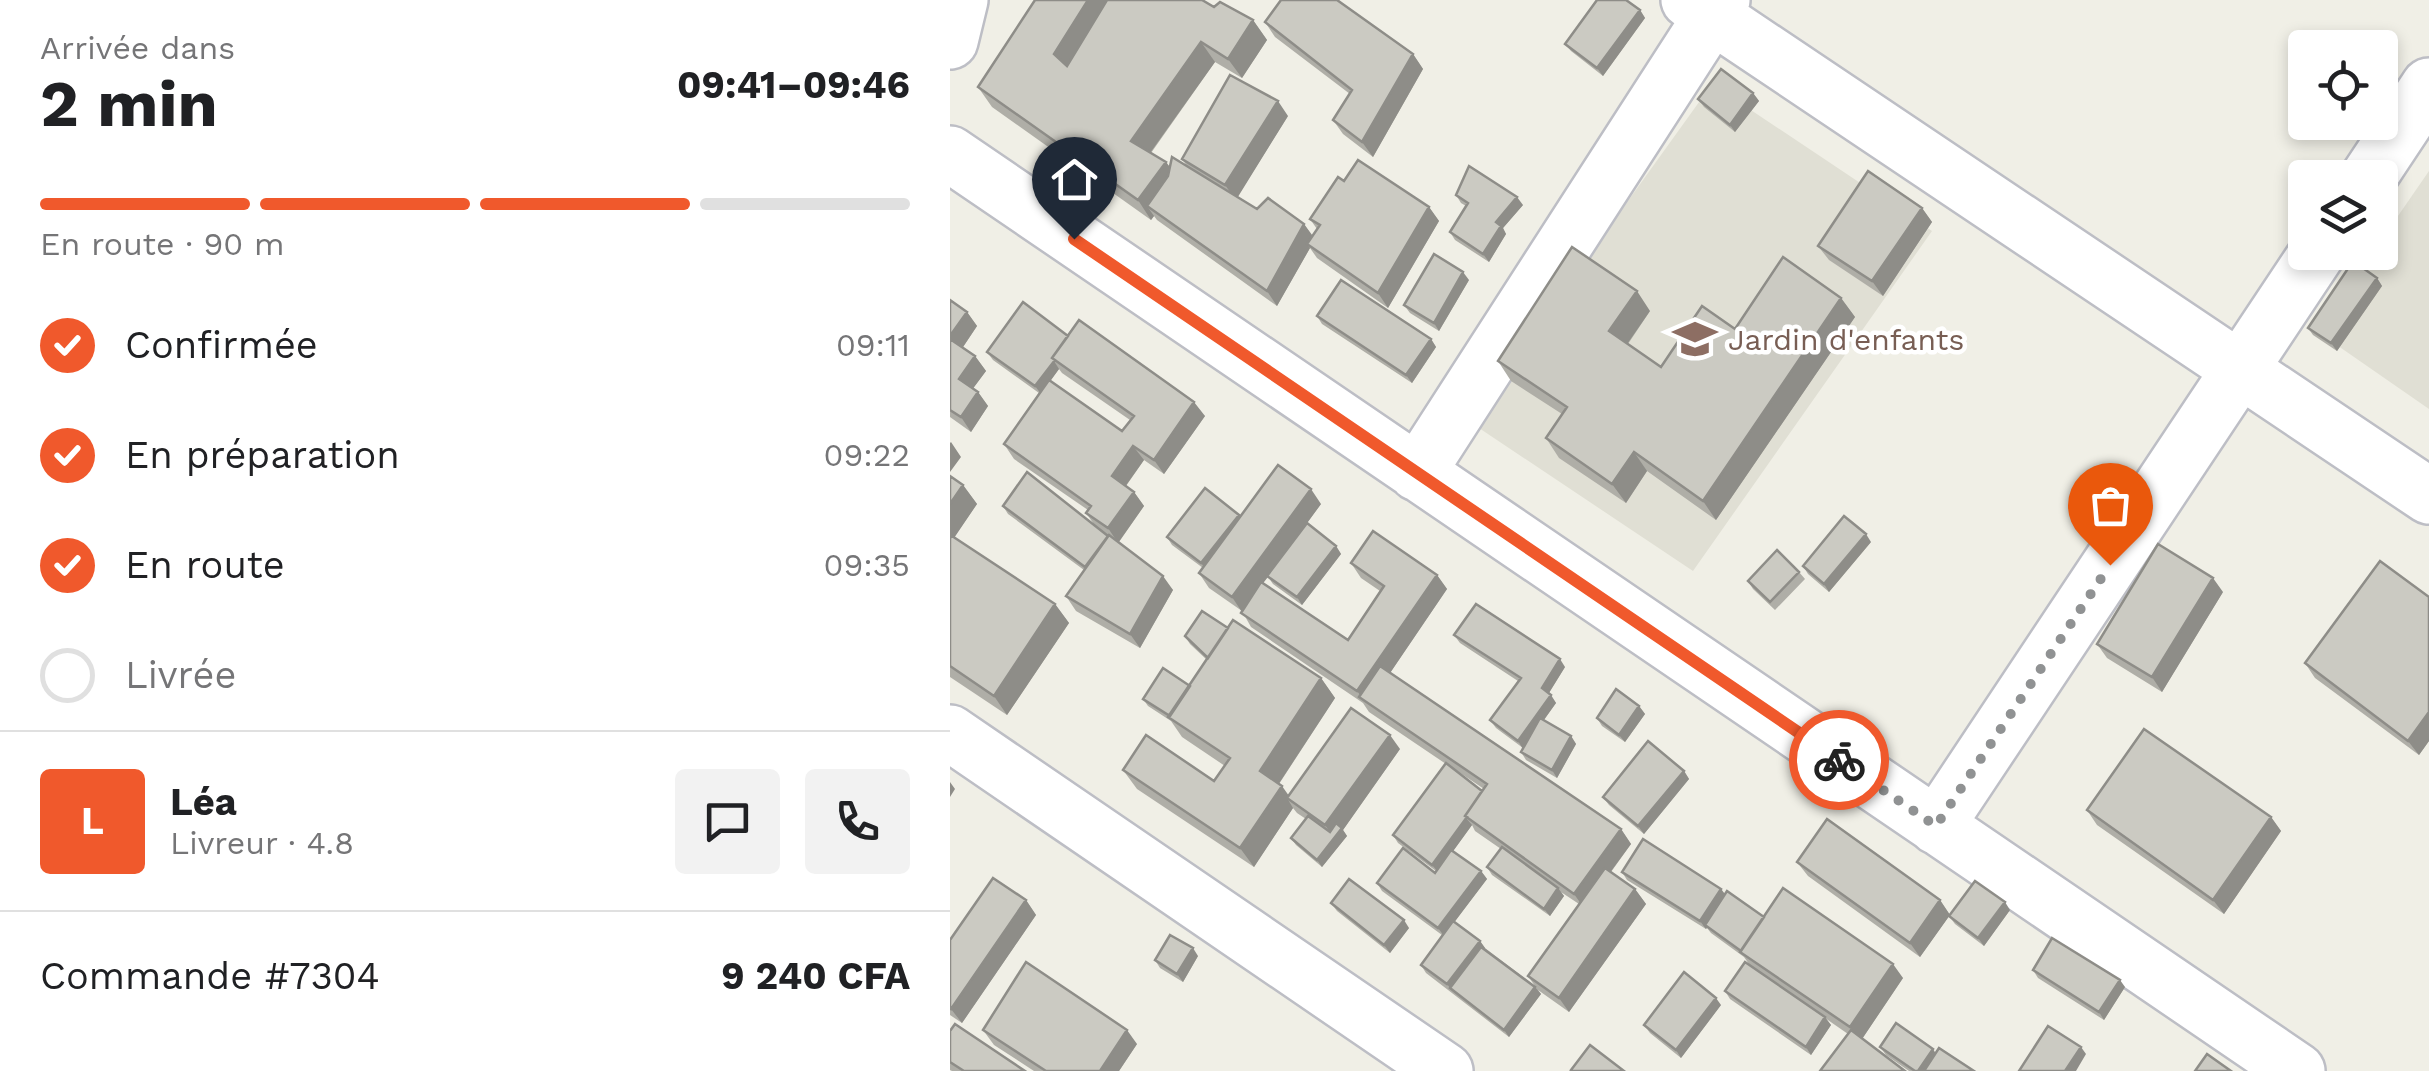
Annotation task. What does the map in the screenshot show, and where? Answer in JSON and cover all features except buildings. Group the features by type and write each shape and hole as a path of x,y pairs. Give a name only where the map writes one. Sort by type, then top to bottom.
{"street":[{"path":"950,41 960,0"},
{"path":"1417,472 1707,5 2429,496"},
{"path":"2380,160 2429,86"},
{"path":"950,154 2298,1071"},
{"path":"1936,826 2306,270"},
{"path":"950,733 1445,1071"}],"shaded area":[{"name":"Jardin d'enfants","path":"1712,84 1932,231 1693,571 1476,426 1592,251"},
{"path":"2429,171 2429,409 2318,332 2361,270 2398,270 2398,216"}],"way so far":[{"path":"1839,760 1936,826 2110,565"}],"place":[{"name":"Jardin d'enfants","path":"1695,339"}],"route":[{"path":"1074,239 1839,760"}]}
